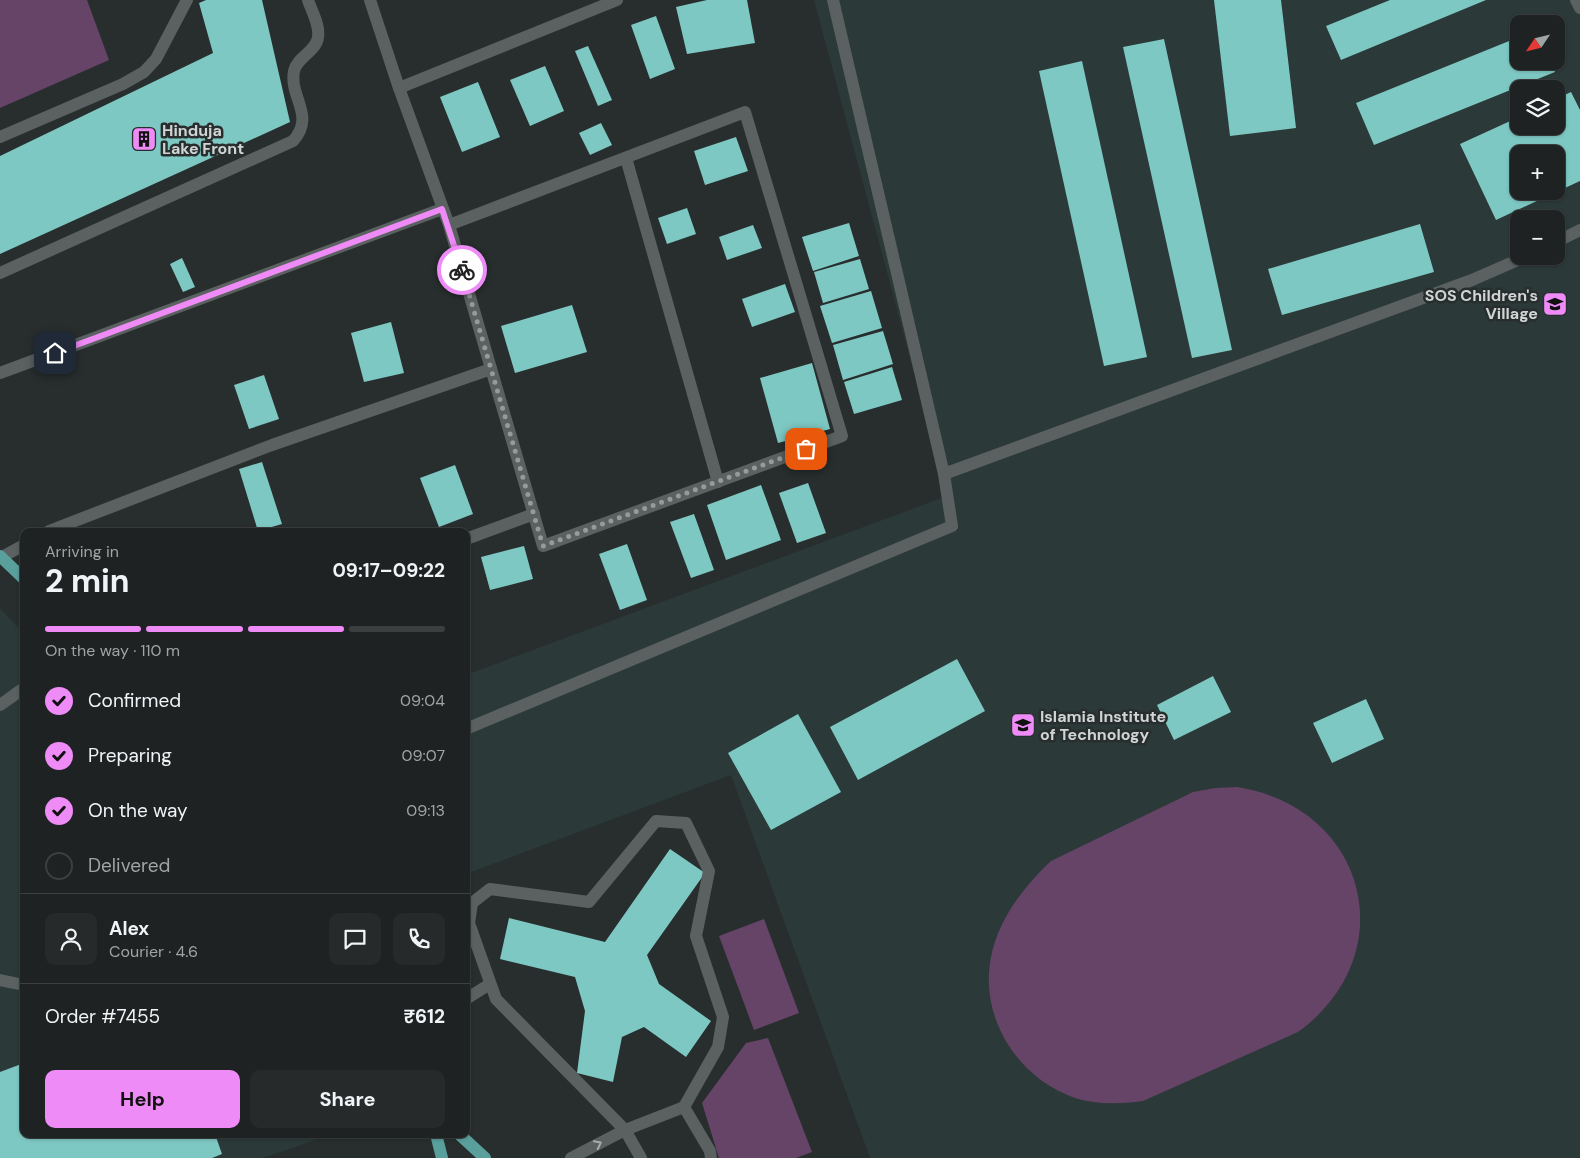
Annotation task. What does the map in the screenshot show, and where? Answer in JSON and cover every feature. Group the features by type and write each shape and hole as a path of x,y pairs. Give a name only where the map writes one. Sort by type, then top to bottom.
{"main road":[{"path":"0,557 20,575"},
{"path":"437,1138 442,1158"},
{"path":"463,1138 485,1158"}],"street":[{"path":"0,137 123,84 144,72 156,59 187,0"},
{"path":"0,273 292,141 300,132 303,121 294,74 296,66 318,40 318,29 308,0"},
{"path":"370,0 399,88 449,225 543,546 842,436 745,112 449,225"},
{"path":"399,88 617,0"},
{"path":"470,727 952,526 944,474 833,0"},
{"path":"1576,0 1580,8"},
{"path":"626,158 718,482"},
{"path":"0,373 442,209"},
{"path":"1565,238 1580,230"},
{"path":"944,474 1472,280 1510,263"},
{"path":"57,528 272,445 491,369"},
{"path":"470,537 534,514"},
{"path":"0,557 20,547"},
{"path":"0,705 20,691"},
{"path":"470,916 472,904 490,889 589,902 656,821 686,823 709,871 696,936 723,1017 718,1047 684,1107 625,1130 570,1158"},
{"path":"470,925 496,1000 625,1130 641,1158"},
{"path":"0,980 20,984"},
{"path":"470,996 490,984"},
{"path":"684,1107 710,1151 711,1158"}],"shaded area":[{"path":"0,0 87,0 109,60 0,108"},
{"name":"Islamia Institute of Technology","path":"814,0 1580,0 1580,1158 870,1158 731,775 470,873 470,674 947,496"},
{"path":"0,608 20,630 20,1138 320,1138 263,1158 0,1158"},
{"path":"1237,787 1281,800 1316,823 1342,853 1356,888 1360,925 1352,964 1331,1000 1298,1032 1143,1101 1092,1102 1075,1098 1054,1089 1036,1076 1020,1060 1007,1042 997,1023 991,1002 989,979 991,957 994,943 1006,917 1031,881 1051,861 1193,792"},
{"path":"764,919 799,1013 754,1030 719,936"},
{"path":"768,1038 812,1152 796,1158 719,1158 702,1103 746,1043"}],"building":[{"name":"Hinduja Lake Front","path":"206,0 262,0 290,122 0,254 0,156 213,53 199,3"},
{"path":"707,0 747,0 755,43 687,54 676,7"},
{"path":"1214,0 1281,0 1296,128 1230,136"},
{"path":"1390,0 1486,0 1341,60 1326,26"},
{"path":"656,16 675,69 650,79 631,25"},
{"path":"1164,39 1232,350 1192,358 1123,47"},
{"path":"1510,41 1510,70 1554,70 1555,72 1535,80 1510,80 1510,90 1374,145 1356,103"},
{"path":"588,46 612,100 598,106 575,51"},
{"path":"1082,61 1147,357 1104,366 1039,71"},
{"path":"545,66 564,111 530,126 510,80"},
{"path":"478,82 500,137 462,152 440,97"},
{"path":"1571,92 1580,110 1580,181 1565,188 1565,145 1510,145 1510,200 1539,200 1518,210 1510,210 1510,214 1496,220 1460,144 1510,121 1510,135 1565,135 1565,95"},
{"path":"601,123 612,145 590,155 579,133"},
{"path":"736,137 748,171 705,185 694,151"},
{"path":"687,208 696,234 667,244 658,218"},
{"path":"849,223 859,256 813,271 802,237"},
{"path":"1420,224 1434,272 1282,315 1268,269"},
{"path":"753,225 762,248 727,260 719,237"},
{"path":"182,258 195,287 183,292 170,264"},
{"path":"860,259 869,289 823,303 814,272"},
{"path":"785,284 795,312 752,327 742,299"},
{"path":"871,291 882,328 832,343 820,306"},
{"path":"572,305 587,352 515,373 501,326"},
{"path":"391,322 404,373 364,382 351,333"},
{"path":"883,331 893,364 843,380 833,345"},
{"path":"812,363 830,429 778,443 760,378"},
{"path":"892,367 902,400 854,414 844,382"},
{"path":"264,375 279,419 249,429 234,385"},
{"path":"262,462 282,524 268,528 257,528 239,469"},
{"path":"455,465 473,514 439,527 420,478"},
{"path":"808,483 826,533 797,543 779,493"},
{"path":"761,485 781,540 726,560 707,505"},
{"path":"694,514 714,570 691,578 670,522"},
{"path":"627,544 647,600 620,610 599,554"},
{"path":"524,546 533,579 490,590 481,557"},
{"path":"957,659 985,711 858,780 830,727"},
{"path":"1213,676 1231,712 1174,740 1157,705"},
{"path":"1366,699 1384,739 1332,763 1313,723"},
{"path":"798,714 841,792 771,830 728,753"},
{"path":"670,849 705,873 647,955 659,984 711,1021 686,1057 644,1027 622,1037 613,1082 577,1073 585,1011 575,977 500,959 509,918 605,942"},
{"path":"20,1064 20,1138 216,1138 222,1154 212,1158 0,1158 0,1072"}],"way so far":[{"path":"462,270 543,546 806,449"}],"place":[{"name":"Hinduja Lake Front","path":"144,139"},
{"name":"SOS Children's Village","path":"1555,304"},
{"name":"Islamia Institute of Technology","path":"1023,725"}],"route":[{"path":"55,353 442,209 449,225 462,270"}]}
